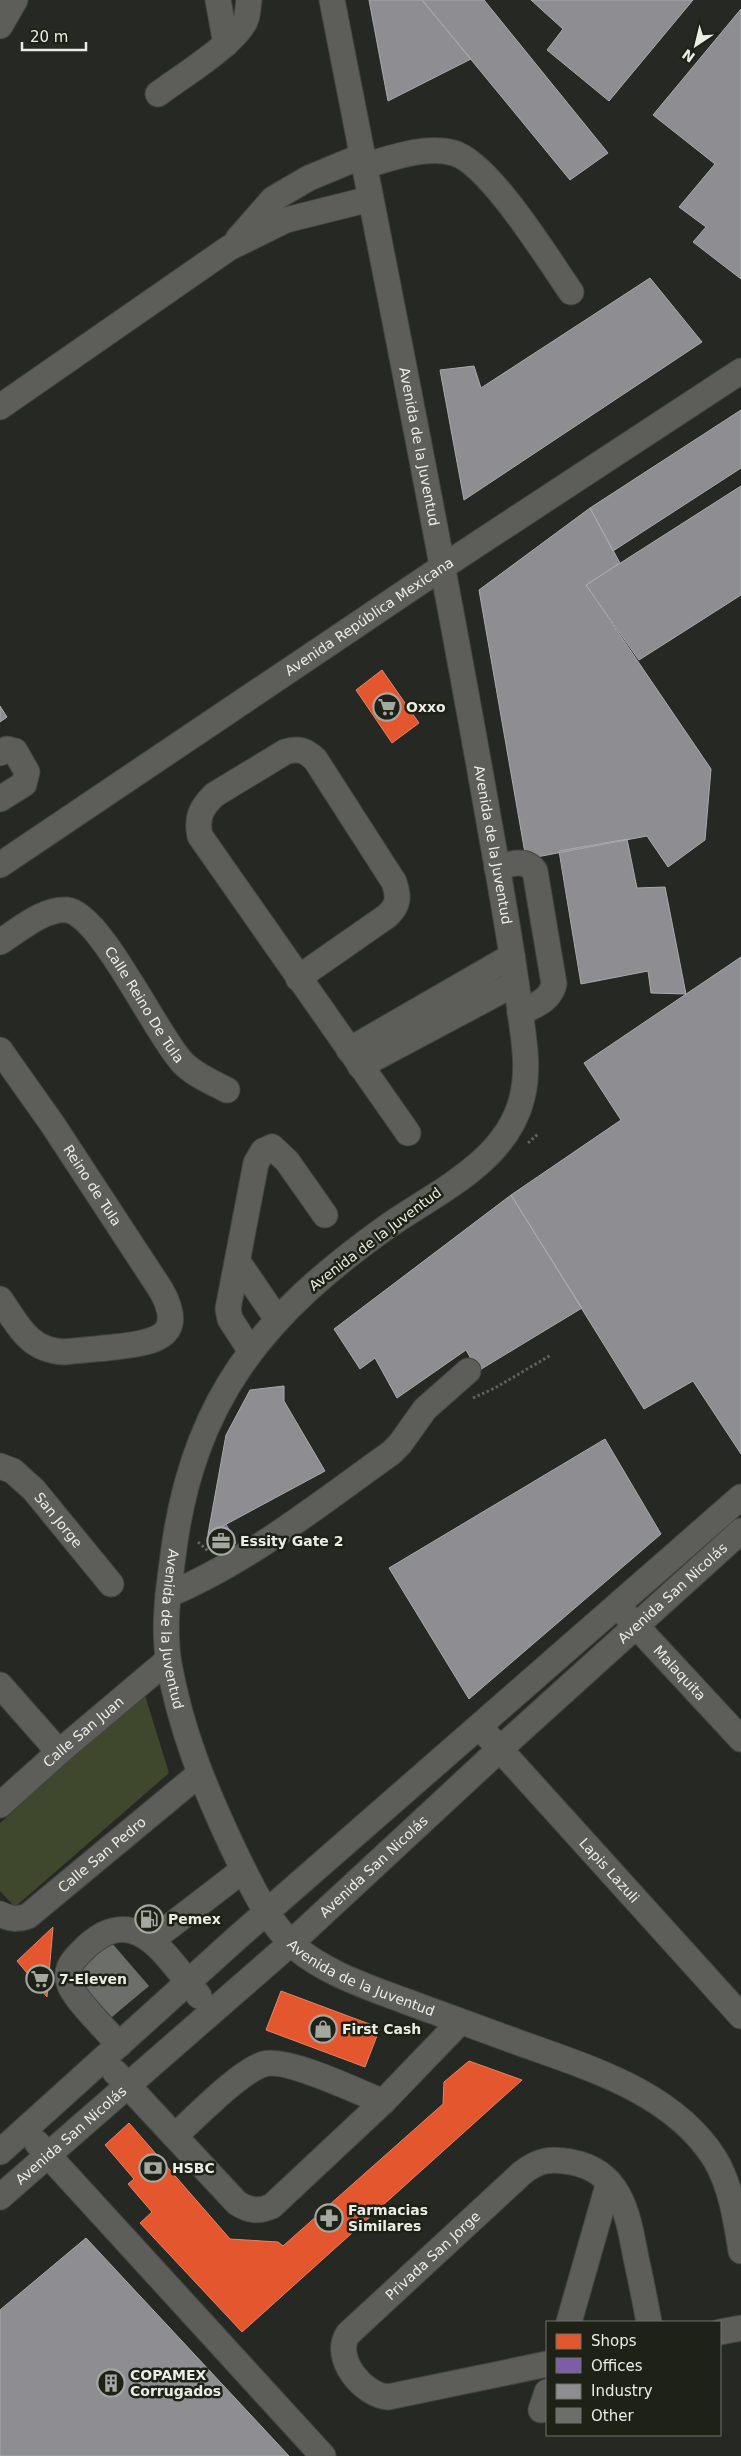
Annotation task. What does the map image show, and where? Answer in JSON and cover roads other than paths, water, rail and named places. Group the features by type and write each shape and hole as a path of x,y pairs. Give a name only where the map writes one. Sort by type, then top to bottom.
{"street":[{"path":"0,26 15,0"},
{"path":"218,0 226,44"},
{"path":"158,94 226,44 238,32 246,20 249,0"},
{"name":"Avenida de la Juventud","path":"332,0 444,566 512,956 527,1065 524,1092 517,1114 495,1150 474,1167 374,1236 309,1288 277,1318 250,1350 224,1390 192,1466 177,1523 166,1625 168,1660 198,1775 243,1870 267,1911 290,1943 310,1958 367,1987 603,2073 645,2095 675,2116 695,2135 715,2159 732,2205 741,2250"},
{"path":"229,248 273,199 309,178 363,161 432,151 454,153 471,161 487,176 571,292"},
{"path":"0,407 229,248 286,220 370,199"},
{"name":"Avenida República Mexicana","path":"0,865 444,566 741,370"},
{"path":"0,753 7,749 15,751 27,772 24,784 0,799"},
{"path":"298,978 387,916 394,909 398,901 394,882 315,759 307,752 298,749 286,752 214,795 205,804 197,824 200,836 298,978 408,1132"},
{"path":"497,868 519,862 529,865 535,871 554,984 552,991 544,1000 520,1013"},
{"name":"Calle Reino De Tula","path":"0,942 44,915 58,910 70,910 81,915 92,925 182,1062 205,1079 227,1090"},
{"path":"355,1058 512,956"},
{"path":"355,1058 516,983"},
{"name":"Reino de Tula","path":"0,1050 53,1125 161,1290 170,1310 168,1325 164,1334 148,1343 64,1352 41,1348 22,1330 0,1299"},
{"path":"250,1350 230,1319 228,1309 256,1163 267,1148 272,1147 282,1155 325,1216"},
{"path":"238,1262 277,1318"},
{"path":"168,1595 196,1582 256,1548 390,1453 400,1444 425,1409 468,1370"},
{"name":"San Jorge","path":"0,1466 13,1471 34,1490 111,1584"},
{"name":"Avenida San Nicolás","path":"0,2152 267,1911 741,1497"},
{"name":"Avenida San Nicolás","path":"0,2197 290,1943 500,1749 741,1531"},
{"name":"Malaquita","path":"617,1605 741,1739"},
{"name":"Calle San Juan","path":"0,1805 59,1752 168,1660"},
{"path":"0,1686 59,1752"},
{"name":"Lapis Lazuli","path":"478,1725 741,2016"},
{"name":"Calle San Pedro","path":"0,1914 8,1918 18,1919 28,1916 198,1775"},
{"path":"152,1940 243,1870"},
{"path":"212,2011 152,1940 134,1931 118,1928 108,1930 82,1950 68,1969 70,1985 111,2052 126,2085 237,2203 246,2209 264,2210 272,2206 383,2102 460,2022"},
{"path":"175,2136 239,2079 264,2064 290,2066 383,2102"},
{"path":"25,2130 323,2456"},
{"name":"Privada San Jorge","path":"546,2364 388,2398 377,2396 360,2384 343,2354 342,2347 348,2334 533,2164 544,2160 556,2159 581,2164 609,2182 620,2197 628,2214 649,2321"},
{"path":"569,2321 609,2182"},
{"path":"721,2332 741,2328"}],"place":[{"name":"Oxxo","path":"387,707"},
{"name":"Essity Gate 2","path":"221,1541"},
{"name":"Pemex","path":"149,1919"},
{"name":"7-Eleven","path":"40,1979"},
{"name":"First Cash","path":"323,2029"},
{"name":"HSBC","path":"153,2168"},
{"name":"Farmacias Similares","path":"329,2218"},
{"name":"COPAMEX Corrugados","path":"111,2383"}]}
